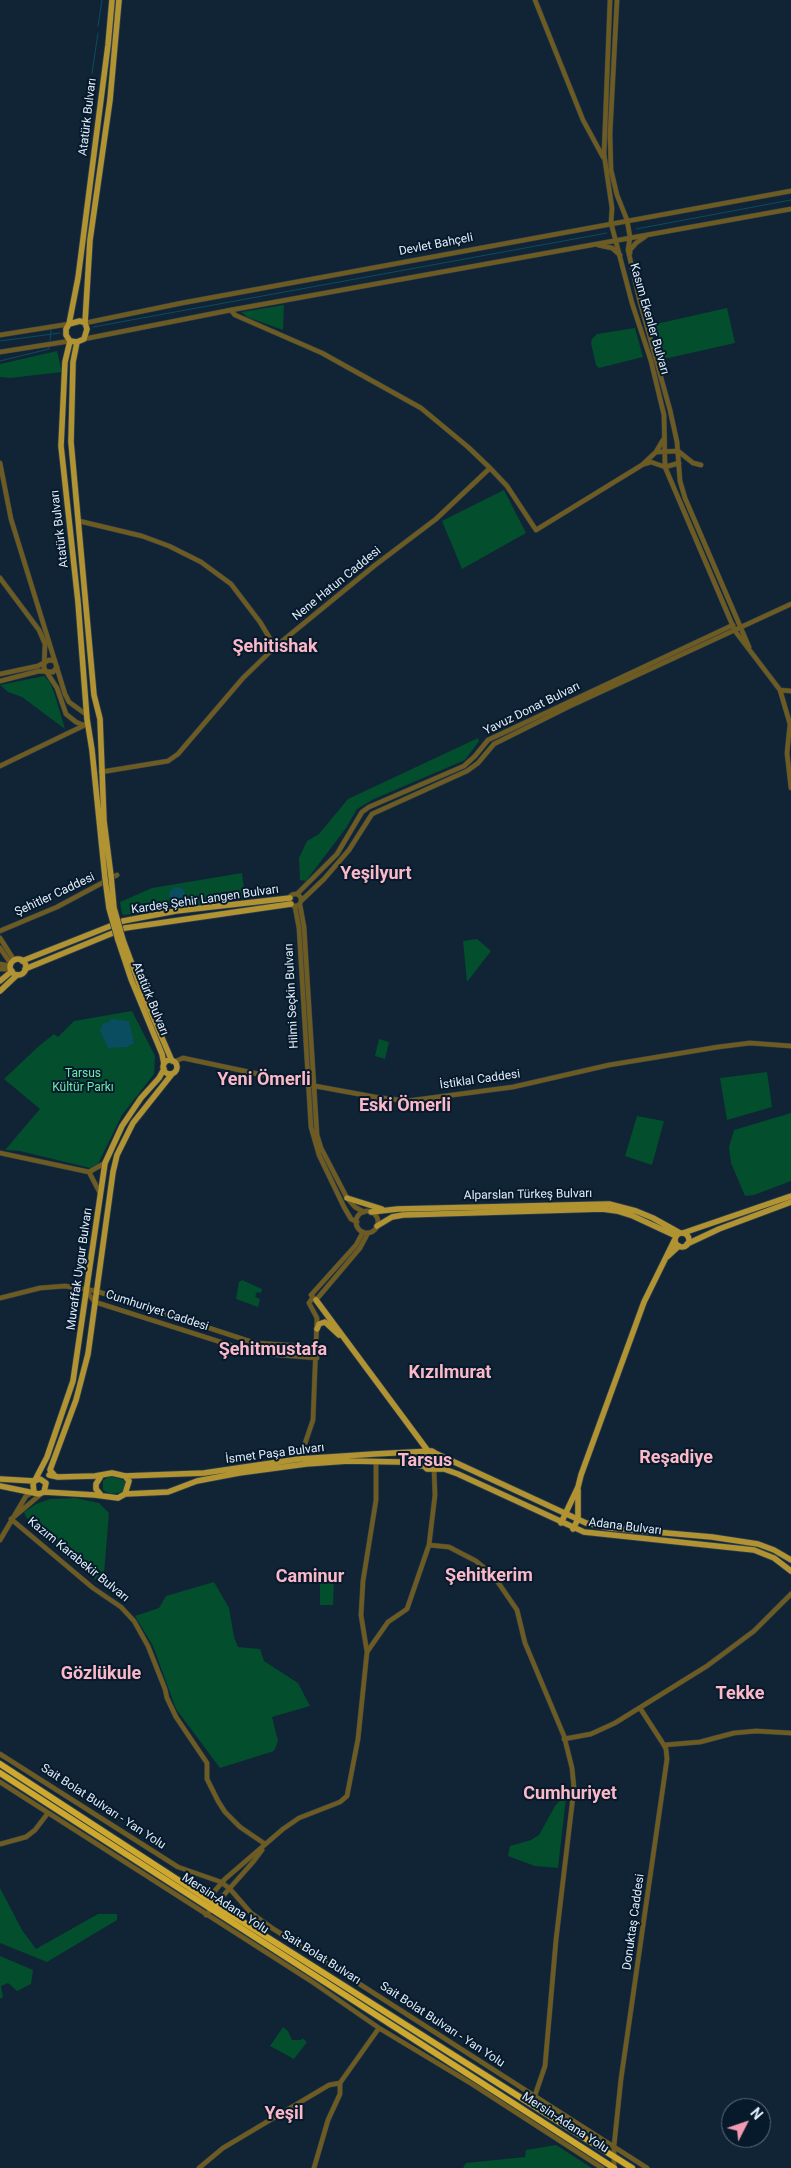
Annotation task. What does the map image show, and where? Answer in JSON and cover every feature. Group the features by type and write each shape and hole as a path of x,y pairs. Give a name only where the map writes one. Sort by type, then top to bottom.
{"highway":[{"path":"0,1764 205,1901"},
{"name":"Mersin-Adana Yolu","path":"0,1773 205,1901 211,1909 614,2168"},
{"name":"Sait Bolat Bulvarı","path":"211,1909 532,2104 632,2168"}],"main road":[{"name":"Atatürk Bulvarı","path":"69,324 78,278 109,38 112,0"},
{"name":"Atatürk Bulvarı","path":"85,323 90,240 110,100 119,0"},
{"path":"80,321 85,323 87,329 84,339 77,342 70,341 66,335 66,329 69,324 80,321"},
{"name":"Atatürk Bulvarı","path":"70,341 65,362 62,446 88,723"},
{"name":"Atatürk Bulvarı","path":"77,342 73,362 71,442 93,685 99,718 108,877"},
{"path":"88,715 93,712 99,718 95,726 88,723"},
{"path":"88,723 108,877 109,908 120,940"},
{"name":"Kardeş Şehir Langen Bulvarı","path":"124,925 295,903"},
{"name":"Kardeş Şehir Langen Bulvarı","path":"124,925 176,911 295,903"},
{"path":"0,981 12,967 22,961 124,925"},
{"path":"12,967 21,974 25,969 124,925"},
{"name":"Atatürk Bulvarı","path":"120,940 173,1061"},
{"name":"Atatürk Bulvarı","path":"120,940 130,979 162,1054 164,1067"},
{"path":"22,961 25,969"},
{"path":"0,991 12,967"},
{"path":"169,1061 173,1061 177,1069 172,1074 166,1072 164,1067 169,1061"},
{"name":"Muvaffak Uygur Bulvarı","path":"34,1482 47,1457 70,1391 82,1328 85,1290 105,1163 122,1126 141,1098 159,1078 164,1067"},
{"name":"Muvaffak Uygur Bulvarı","path":"46,1483 84,1375 117,1155 133,1123 172,1074"},
{"path":"561,1523 578,1487 644,1302 678,1235 791,1196"},
{"path":"347,1198 384,1209"},
{"path":"665,1259 679,1246 719,1228 791,1202"},
{"name":"Alparslan Türkeş Bulvarı","path":"368,1212 384,1209 609,1204 653,1218 678,1235"},
{"name":"Alparslan Türkeş Bulvarı","path":"377,1226 392,1217 402,1215 602,1209 633,1216 678,1235"},
{"path":"678,1235 688,1237 687,1244"},
{"path":"678,1235 679,1246"},
{"path":"0,1486 40,1494 44,1492 118,1498 126,1494 168,1492 197,1481 299,1462 376,1461 434,1469 440,1462 437,1454 428,1451 315,1299"},
{"path":"317,1329 319,1324 325,1322 353,1349"},
{"path":"423,1466 422,1457 428,1451"},
{"name":"İsmet Paşa Bulvarı","path":"49,1472 58,1477 116,1473 125,1476 204,1473 299,1462 428,1451"},
{"name":"Adana Bulvarı","path":"437,1454 586,1523 610,1528 712,1537 758,1544 774,1550 791,1560"},
{"name":"Adana Bulvarı","path":"434,1469 444,1468 458,1474 573,1529 593,1534 754,1550 774,1558 791,1571"},
{"path":"103,1475 98,1479 96,1489 103,1497"},
{"path":"125,1476 129,1481 126,1494"},
{"path":"0,1479 34,1482 40,1479 46,1483 44,1492"},
{"path":"34,1482 32,1486 34,1492"},
{"path":"573,1529 578,1519 578,1487"}],"street":[{"path":"535,0 581,115 604,160"},
{"name":"Kasım Ekenler Bulvarı","path":"610,0 604,160 612,208 612,223 632,303 651,361 664,415 664,468 718,586 734,628 753,656"},
{"name":"Kasım Ekenler Bulvarı","path":"617,0 610,170 627,220 630,237 628,250 640,302 668,401 678,450 680,481 685,498 753,656"},
{"name":"Devlet Bahçeli","path":"85,323 182,303 791,191"},
{"path":"84,339 231,310 791,209"},
{"path":"630,257 630,250 636,243 650,234"},
{"path":"591,244 612,248 621,256"},
{"path":"231,310 235,315 322,353 421,408 468,447 507,486 536,530 642,464 656,452 664,437"},
{"path":"0,335 69,324"},
{"path":"0,352 70,341"},
{"path":"656,452 678,450 693,463 700,465"},
{"path":"642,464 651,462 664,468 679,463"},
{"path":"0,463 11,519 55,662 69,702 88,715"},
{"name":"Nene Hatun Caddesi","path":"101,772 168,761 178,754 237,685 275,648 374,566 436,519 490,468"},
{"path":"79,521 142,536 169,546 201,562 231,584 260,622 275,648"},
{"path":"0,578 39,630 45,644 44,666 57,688 66,714 83,725 88,723"},
{"path":"734,628 791,604"},
{"name":"Yavuz Donat Bulvarı","path":"295,903 297,894 337,854 362,812 369,807 464,766 488,740 734,628"},
{"name":"Yavuz Donat Bulvarı","path":"295,903 324,878 350,850 372,814 467,771 478,763 494,744 734,628"},
{"path":"753,656 780,690 790,724 787,752 791,788"},
{"path":"0,674 38,666 49,660 55,662"},
{"path":"0,681 39,672 53,672 57,667"},
{"path":"780,690 791,691"},
{"path":"0,766 88,723"},
{"name":"Şehitler Caddesi","path":"0,931 57,907 117,875"},
{"name":"Hilmi Seçkin Bulvarı","path":"295,903 299,928 311,1127 319,1155 344,1207 351,1219 357,1222"},
{"name":"Hilmi Seçkin Bulvarı","path":"295,903 304,927 317,1135 321,1148 347,1198 355,1207 368,1212"},
{"path":"0,938 12,967"},
{"path":"0,948 12,967"},
{"path":"0,964 12,967"},
{"path":"0,969 12,967"},
{"name":"İstiklal Caddesi","path":"173,1061 183,1058 315,1086 407,1101 513,1087 611,1065 718,1047 750,1043 791,1046"},
{"path":"0,1153 89,1172 105,1163"},
{"path":"89,1172 101,1194"},
{"path":"299,1462 313,1420 317,1358 317,1318 309,1302 315,1299 360,1248 366,1232 377,1226 378,1219 368,1212 359,1216 357,1222 366,1232"},
{"name":"Cumhuriyet Caddesi","path":"0,1298 40,1288 66,1286 96,1291 255,1342 317,1347"},
{"name":"Cumhuriyet Caddesi","path":"85,1290 95,1302 255,1353 317,1358"},
{"path":"227,1344 228,1334"},
{"path":"198,1909 221,1882 299,1818 340,1802 347,1796 358,1739 367,1652 361,1615 363,1581 376,1500 376,1461"},
{"path":"367,1652 388,1622 407,1609 429,1545 436,1495 434,1469"},
{"path":"0,1540 26,1496 34,1492"},
{"path":"12,1519 44,1492"},
{"name":"Kazım Karabekir Bulvarı","path":"12,1519 94,1588 122,1607 134,1621 148,1646 167,1698 176,1716 207,1763 207,1778 218,1801 225,1812 240,1827 265,1844"},
{"path":"429,1545 449,1547 476,1561 493,1575 517,1610 525,1643 564,1739 574,1788 556,1940 544,2066 532,2104"},
{"path":"564,1739 590,1734 615,1723 707,1666 771,1616 791,1594"},
{"name":"Donuktaş Caddesi","path":"616,2157 614,2146 621,2079 667,1760 664,1746 640,1708"},
{"path":"664,1746 700,1742 734,1733 756,1731 791,1733"},
{"name":"Sait Bolat Bulvarı - Yan Yolu","path":"0,1754 178,1867 221,1882 230,1889 250,1913 272,1928 647,2168"},
{"path":"0,1782 198,1909 211,1909 379,2028 472,2084 602,2168"},
{"path":"0,1844 26,1837 35,1830 48,1813"},
{"path":"211,1909 253,1862 265,1844"},
{"path":"314,2168 328,2120 340,2094 340,2083 379,2028"},
{"path":"199,2168 223,2148 324,2088 340,2083"},
{"path":"614,2168 616,2157"}],"green space":[{"path":"284,305 283,330 247,317 241,312"},
{"path":"727,308 735,343 664,359 656,324"},
{"path":"635,328 643,357 599,368 596,365 591,343 592,339 597,334"},
{"path":"57,351 62,372 10,378 0,377 0,364"},
{"path":"504,490 526,533 462,569 442,521"},
{"path":"44,676 49,681 54,692 65,729 22,697 8,692 0,685"},
{"path":"478,738 479,741 465,760 374,799 357,809 346,828 306,881 300,880 299,858 307,841 319,834 348,799"},
{"path":"242,873 245,898 122,914 120,902 152,888"},
{"path":"477,939 491,951 467,982 463,941"},
{"name":"Tarsus Kültür Parkı","path":"132,1011 155,1056 154,1074 122,1115 98,1164 90,1168 20,1151 5,1150 40,1109 4,1079 39,1046 54,1034 58,1037 74,1021"},
{"path":"379,1039 389,1042 385,1059 375,1056"},
{"path":"767,1072 772,1107 727,1120 720,1078"},
{"path":"791,1113 791,1181 754,1195 745,1196 731,1163 729,1147 734,1130"},
{"path":"637,1116 664,1121 652,1165 625,1156"},
{"path":"242,1280 262,1289 261,1293 257,1292 255,1297 260,1299 258,1307 236,1299 239,1282"},
{"path":"110,1476 127,1481 125,1492 110,1494 103,1490 103,1480"},
{"path":"75,1498 99,1503 109,1513 103,1585 64,1555 26,1517 24,1512 36,1504 50,1499"},
{"path":"320,1577 334,1578 333,1605 320,1605"},
{"path":"214,1582 229,1608 234,1637 238,1647 260,1649 264,1661 298,1683 310,1706 272,1717 278,1741 274,1751 220,1768 176,1709 153,1646 135,1616 159,1608 166,1596"},
{"path":"562,1798 566,1798 558,1868 535,1866 508,1856 510,1846 531,1840 539,1835 555,1806"},
{"path":"0,1888 22,1930 36,1949 98,1914 117,1914 117,1920 47,1962 0,1943"},
{"path":"0,1956 33,1970 31,1984 17,1991 8,1983 1,1986 3,1997 0,1999"},
{"path":"283,2027 288,2031 292,2040 301,2040 302,2038 307,2042 294,2059 270,2046"},
{"path":"556,2145 592,2168 463,2168 466,2163 525,2157 526,2150"}],"water":[{"path":"174,887 180,887 185,892 183,901 174,903 169,898 169,892"},
{"path":"111,1019 129,1021 134,1043 127,1047 108,1048 100,1030 103,1024"}],"waterway":[{"path":"98,26 102,0"},
{"path":"92,73 98,33"},
{"path":"636,229 791,200"},
{"path":"93,327 607,233"},
{"path":"50,341 51,330"},
{"path":"0,341 60,333"},
{"path":"0,361 49,349 49,345"}],"district":[{"name":"Şehitishak","path":"275,647"},
{"name":"Yeşilyurt","path":"376,874"},
{"name":"Yeni Ömerli","path":"264,1080"},
{"name":"Eski Ömerli","path":"405,1106"},
{"name":"Şehitmustafa","path":"273,1350"},
{"name":"Kızılmurat","path":"450,1373"},
{"name":"Reşadiye","path":"676,1458"},
{"name":"Tarsus","path":"425,1461"},
{"name":"Şehitkerim","path":"489,1576"},
{"name":"Caminur","path":"310,1577"},
{"name":"Gözlükule","path":"101,1674"},
{"name":"Tekke","path":"740,1694"},
{"name":"Cumhuriyet","path":"570,1794"},
{"name":"Yeşil","path":"284,2114"}]}
